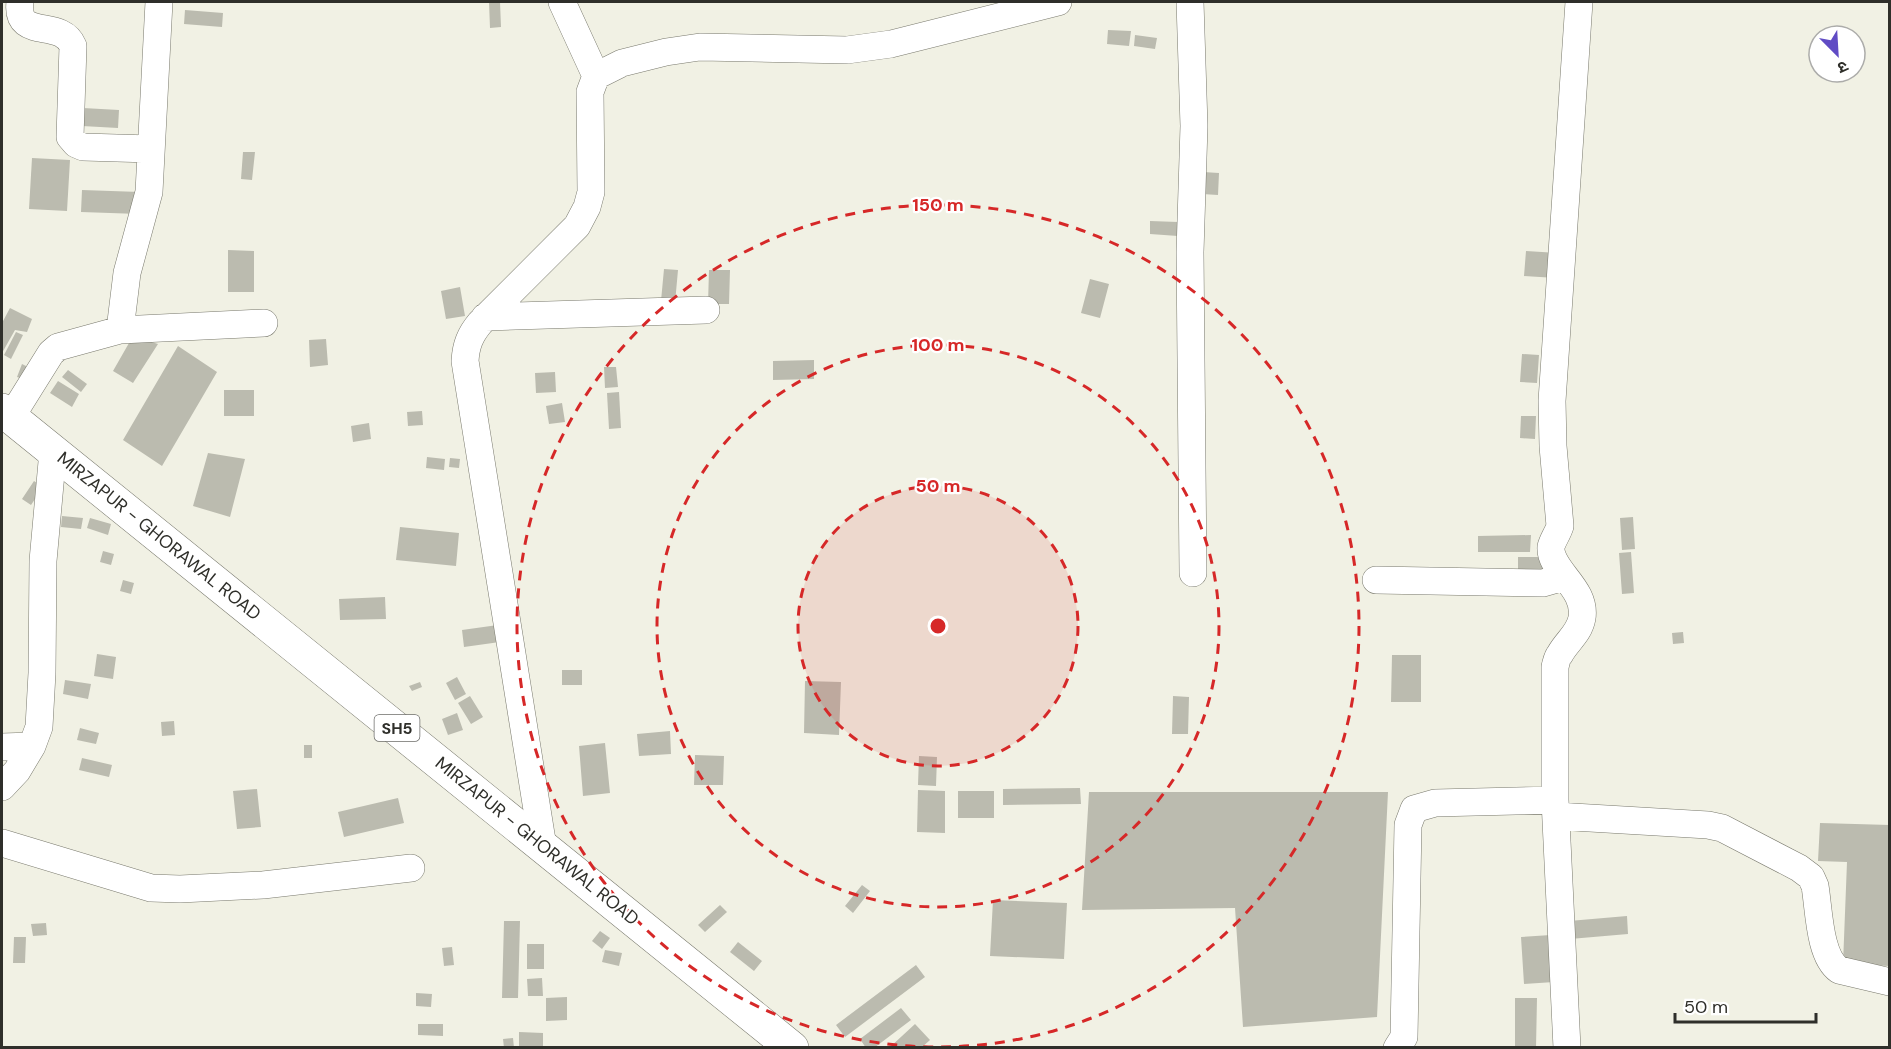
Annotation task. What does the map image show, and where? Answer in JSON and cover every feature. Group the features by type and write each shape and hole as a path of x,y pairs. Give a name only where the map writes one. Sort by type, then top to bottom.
{"main road":[{"name":"MIRZAPUR - GHORAWAL ROAD","path":"6,414 792,1047"}],"street":[{"path":"20,2 19,13 28,25 64,33 73,46 70,136 76,144 83,147 152,149"},
{"path":"120,330 127,273 149,192 159,2"},
{"path":"562,2 596,76"},
{"path":"543,847 465,361 466,345 471,334 485,318 577,226 588,207 591,192 590,92 596,76 622,63 666,52 700,47 848,50 891,44 1058,2"},
{"path":"1190,2 1194,126 1190,252 1193,573"},
{"path":"1567,1047 1556,808 1555,667 1560,654 1577,632 1582,606 1578,593 1564,577 1551,550 1560,526 1553,446 1552,401 1579,2"},
{"path":"485,318 706,310"},
{"path":"6,414 51,353 58,347 120,330 264,323"},
{"path":"2,787 17,771 32,746 39,727 43,561 53,451"},
{"path":"1376,580 1543,582 1564,577"},
{"path":"2,747 32,746"},
{"path":"1397,1047 1404,1037 1408,825 1414,809 1435,803 1556,808 1708,825 1732,833 1799,868 1810,877 1815,886 1826,954 1832,965 1839,970 1890,982"},
{"path":"2,843 151,888 263,885 411,868"}],"building":[{"path":"489,2 500,2 501,27 490,28"},
{"path":"185,10 223,13 222,27 184,24"},
{"path":"1108,30 1131,31 1129,46 1107,44"},
{"path":"1135,35 1157,38 1155,49 1134,46"},
{"path":"83,108 119,110 118,128 82,126"},
{"path":"243,152 255,152 252,180 241,179"},
{"path":"32,158 70,160 67,211 29,209"},
{"path":"1203,172 1219,173 1218,195 1202,194"},
{"path":"82,190 140,192 139,214 81,212"},
{"path":"1150,221 1178,222 1178,236 1150,234"},
{"path":"228,250 254,251 254,292 228,292"},
{"path":"1526,251 1558,253 1556,278 1524,276"},
{"path":"664,269 678,270 675,303 661,301"},
{"path":"709,270 730,270 729,304 708,304"},
{"path":"1090,279 1109,284 1100,318 1081,313"},
{"path":"460,287 465,316 446,319 441,291"},
{"path":"10,308 32,319 27,332 15,330 2,353 2,323"},
{"path":"16,332 23,335 11,359 4,355"},
{"path":"133,336 158,344 133,383 113,371"},
{"path":"326,339 328,365 310,367 309,340"},
{"path":"178,346 217,372 162,466 123,440"},
{"path":"1522,354 1539,355 1537,383 1520,382"},
{"path":"814,360 814,379 773,380 773,361"},
{"path":"22,364 30,368 26,380 17,377"},
{"path":"604,367 616,367 618,387 605,388"},
{"path":"68,370 87,384 81,392 62,377"},
{"path":"555,372 556,392 536,393 535,373"},
{"path":"58,381 79,394 72,407 50,393"},
{"path":"224,390 254,390 254,416 224,416"},
{"path":"619,392 621,428 609,429 607,393"},
{"path":"562,403 565,422 549,424 546,406"},
{"path":"422,411 423,425 408,426 407,412"},
{"path":"1521,416 1536,416 1535,439 1520,438"},
{"path":"369,423 371,439 353,442 351,426"},
{"path":"208,453 245,459 230,517 193,506"},
{"path":"427,457 445,459 444,470 426,468"},
{"path":"450,458 460,459 459,468 449,467"},
{"path":"34,481 43,487 31,505 22,499"},
{"path":"62,516 83,518 81,529 61,527"},
{"path":"1633,517 1635,549 1622,550 1620,518"},
{"path":"90,518 111,524 108,535 87,528"},
{"path":"400,527 459,533 456,566 396,560"},
{"path":"1531,535 1530,552 1478,552 1478,536"},
{"path":"103,551 114,554 111,565 100,562"},
{"path":"1631,552 1634,593 1622,594 1619,553"},
{"path":"1518,557 1545,557 1545,571 1518,571"},
{"path":"123,580 134,583 131,594 120,591"},
{"path":"385,597 386,619 340,620 339,599"},
{"path":"505,624 507,641 464,647 462,630"},
{"path":"1683,632 1684,643 1673,644 1672,633"},
{"path":"97,654 116,657 113,679 94,676"},
{"path":"1392,655 1421,655 1421,702 1391,702"},
{"path":"562,670 582,670 582,685 562,685"},
{"path":"457,677 466,694 455,700 446,683"},
{"path":"65,680 91,684 88,699 63,694"},
{"path":"805,681 841,682 839,735 804,733"},
{"path":"420,682 422,687 412,691 409,686"},
{"path":"470,696 483,717 471,724 458,703"},
{"path":"1173,696 1189,697 1188,734 1172,734"},
{"path":"457,713 463,730 448,735 442,719"},
{"path":"174,721 175,735 162,736 161,722"},
{"path":"80,728 99,733 96,744 77,740"},
{"path":"670,731 671,754 639,756 637,734"},
{"path":"605,743 610,793 583,796 579,746"},
{"path":"304,745 312,745 312,758 304,758"},
{"path":"695,755 724,756 723,785 694,785"},
{"path":"919,756 937,757 936,786 918,785"},
{"path":"82,758 112,765 109,777 79,770"},
{"path":"1080,788 1081,804 1003,805 1003,789"},
{"path":"257,789 261,827 237,829 233,791"},
{"path":"918,790 945,791 945,833 917,832"},
{"path":"958,791 994,791 994,818 958,818"},
{"path":"1089,792 1388,792 1377,1017 1243,1027 1235,908 1082,910"},
{"path":"398,798 404,823 344,837 338,812"},
{"path":"1820,823 1890,825 1890,966 1843,964 1847,862 1818,861"},
{"path":"862,885 870,891 853,913 845,906"},
{"path":"993,900 1067,903 1064,959 990,956"},
{"path":"720,905 727,912 705,932 698,925"},
{"path":"1627,916 1628,934 1570,939 1569,921"},
{"path":"504,921 520,921 518,998 502,998"},
{"path":"46,923 47,935 33,936 31,924"},
{"path":"600,931 610,938 602,949 592,941"},
{"path":"1551,935 1554,982 1524,984 1521,937"},
{"path":"14,937 26,937 25,963 13,963"},
{"path":"738,942 762,961 754,971 730,952"},
{"path":"527,944 544,944 544,969 527,969"},
{"path":"452,947 454,965 444,966 442,948"},
{"path":"605,950 622,953 619,966 602,962"},
{"path":"916,965 925,977 845,1037 836,1025"},
{"path":"542,978 543,996 528,996 527,979"},
{"path":"416,993 432,994 431,1007 416,1006"},
{"path":"567,997 567,1020 546,1021 546,998"},
{"path":"1515,998 1537,998 1536,1048 1515,1048"},
{"path":"901,1008 911,1020 874,1048 866,1048 860,1039"},
{"path":"418,1024 443,1024 443,1036 418,1035"},
{"path":"915,1024 930,1040 921,1048 889,1048"},
{"path":"519,1032 543,1033 543,1048 519,1048"},
{"path":"513,1038 514,1048 504,1048 503,1039"}]}
